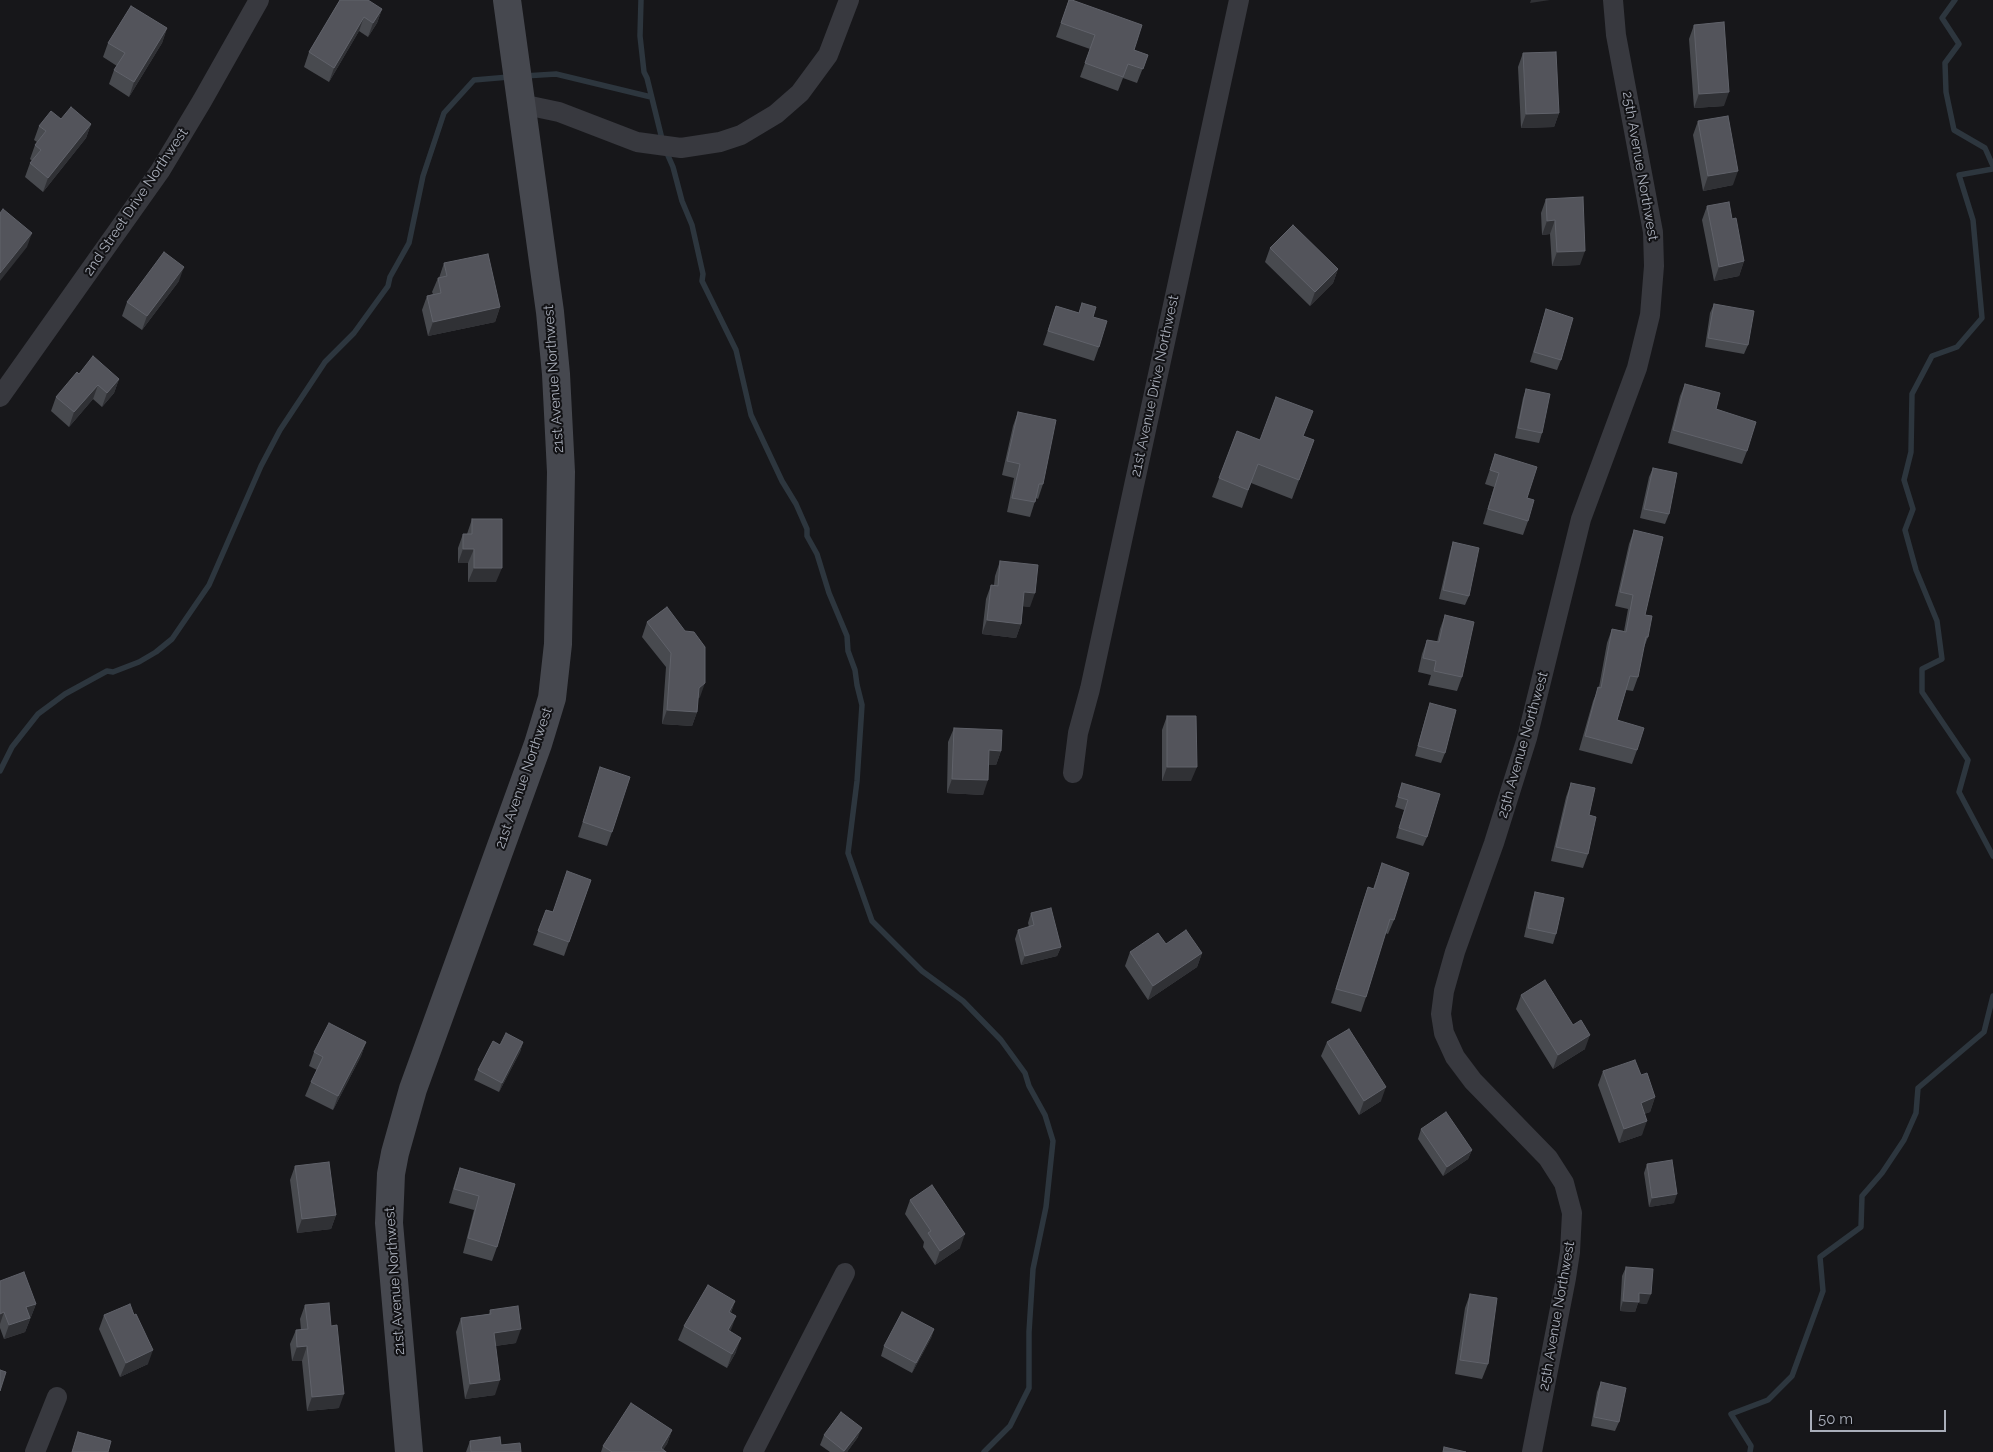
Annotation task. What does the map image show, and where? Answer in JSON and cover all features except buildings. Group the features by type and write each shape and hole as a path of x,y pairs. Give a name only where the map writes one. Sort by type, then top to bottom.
{"street":[{"name":"2nd Street Drive Northwest","path":"0,396 160,171 259,0"},
{"name":"21st Avenue Northwest","path":"409,1452 389,1224 391,1174 413,1089 544,728 552,698 558,644 561,472 556,374 550,312 520,104 508,0"},
{"path":"520,104 559,112 637,142 681,148 727,140 741,135 776,114 800,93 828,56 849,0"},
{"name":"21st Avenue Drive Northwest","path":"1073,772 1078,733 1090,689 1239,0"},
{"name":"25th Avenue Northwest","path":"1532,1452 1566,1278 1570,1252 1572,1213 1564,1183 1548,1158 1473,1081 1454,1058 1444,1033 1441,1014 1444,991 1455,952 1494,843 1527,738 1581,520 1637,368 1650,315 1654,266 1653,232 1616,35 1613,0"},
{"path":"753,1452 845,1273"},
{"path":"35,1452 56,1397"}],"waterway":[{"path":"641,0 640,36 644,72 663,143"},
{"path":"1955,0 1942,18 1959,44 1945,63 1946,92 1954,130 1985,148 1993,166"},
{"path":"524,76 556,74 651,97"},
{"path":"0,771 12,747 38,714 65,694 107,671 113,672 139,662 156,652 172,639 209,585 261,466 280,430 325,362 354,333 388,286 390,277 409,243 423,176 444,113 474,80 509,77"},
{"path":"666,151 692,225 703,274 702,281 736,350 751,415 807,529 807,536 817,554 829,593 847,636 848,651 855,670 862,705 857,781 848,853 872,921 922,971 963,1001 1001,1040 1025,1073 1029,1086 1045,1115 1053,1141 1046,1207 1033,1269 1029,1332 1029,1388 1010,1426 984,1452"},
{"path":"1993,169 1959,175 1973,220 1982,318 1957,347 1932,356 1912,394 1911,452 1904,480 1913,509 1905,530 1916,570 1937,621 1942,659 1922,669 1922,692 1968,760 1959,792 1993,856"},
{"path":"1750,1452 1751,1446 1731,1414 1768,1400 1792,1376 1823,1291 1820,1257 1861,1227 1862,1196 1882,1173 1904,1140 1916,1113 1918,1088 1984,1032 1993,996"}]}
